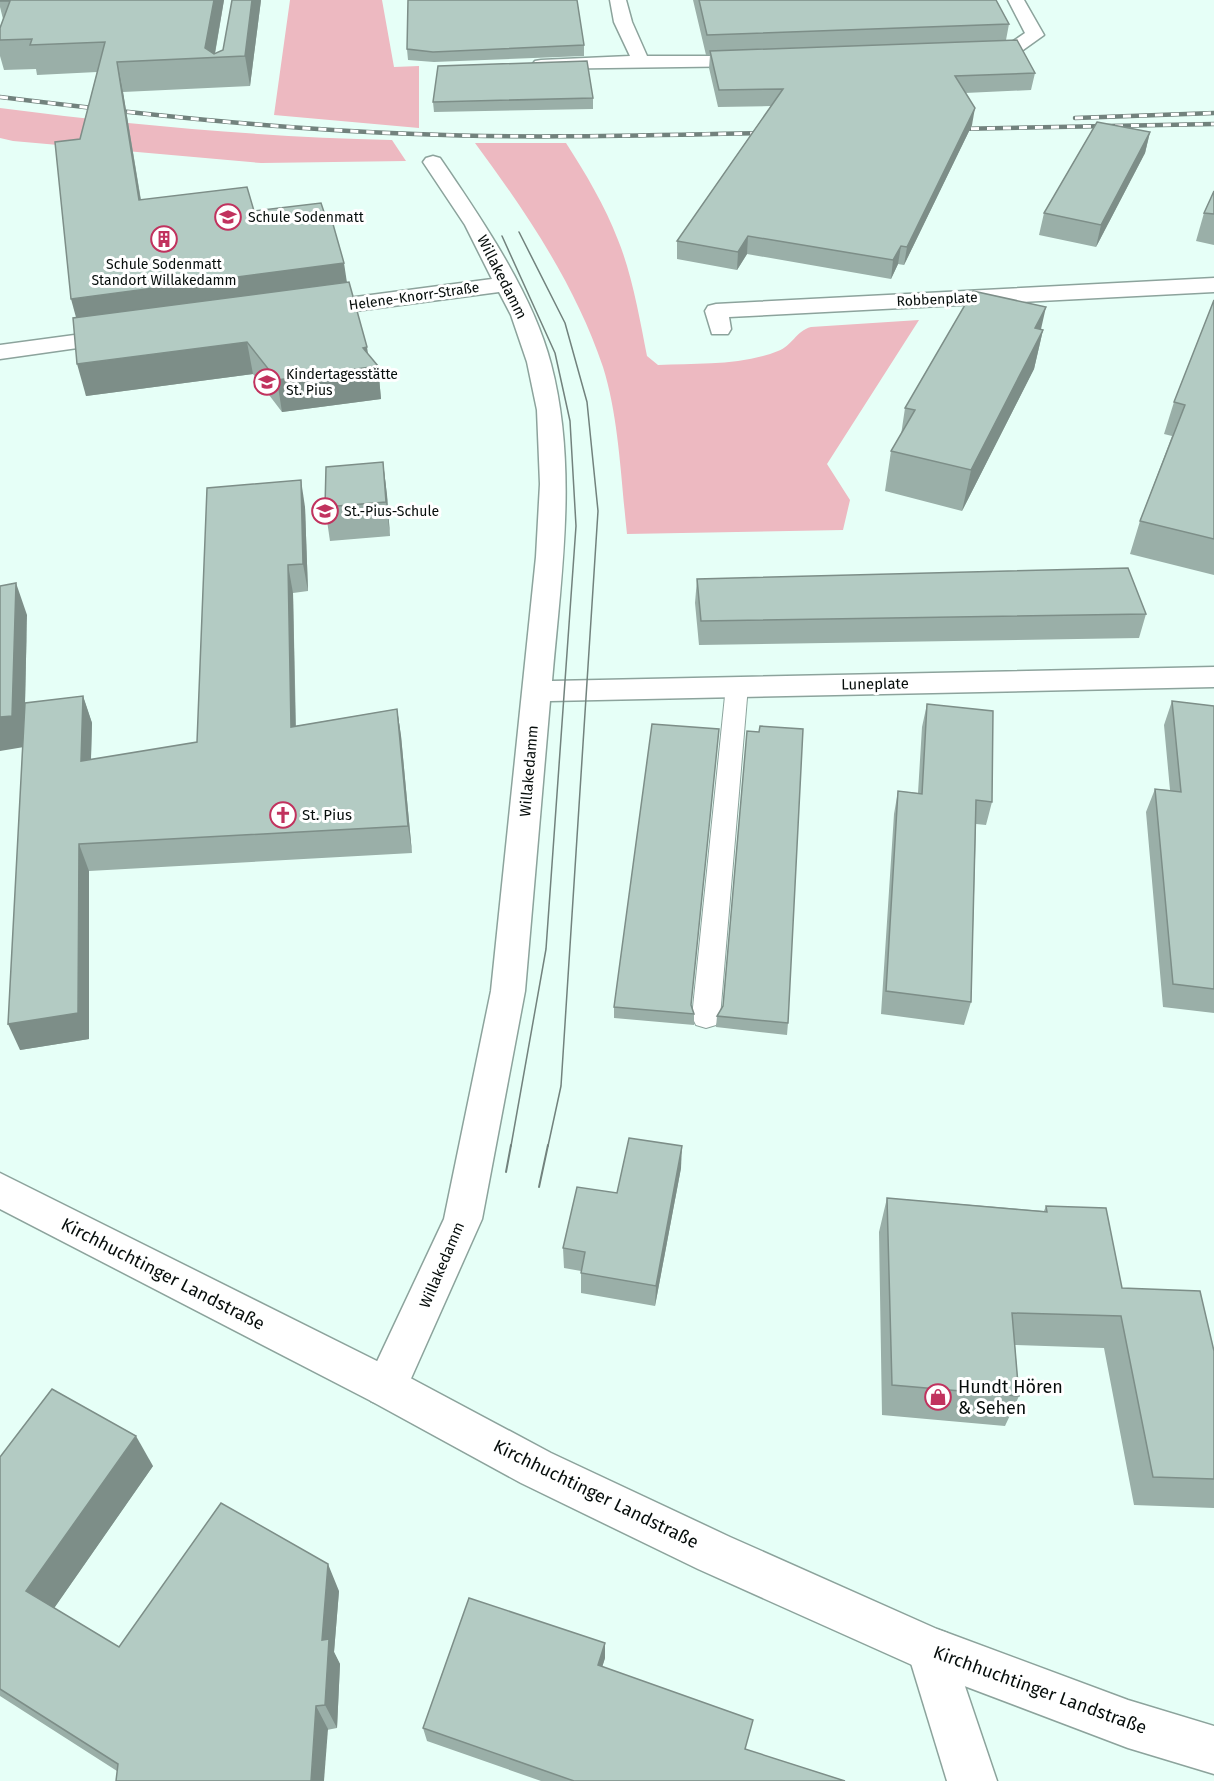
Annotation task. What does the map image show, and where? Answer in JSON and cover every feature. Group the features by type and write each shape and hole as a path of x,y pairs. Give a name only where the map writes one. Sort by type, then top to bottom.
{"street":[{"path":"618,0 623,22 641,61"},
{"path":"955,53 1010,51 1035,34 1016,0"},
{"path":"527,65 770,60"},
{"name":"Willakedamm","path":"386,1387 445,1263 463,1219 508,991 537,691 553,484 549,410 539,362 508,284 475,225 433,162"},
{"name":"Helene-Knorr-Straße","path":"284,314 508,284"},
{"name":"Robbenplate","path":"720,329 716,310 1214,285"},
{"path":"0,351 142,333"},
{"name":"Luneplate","path":"537,691 1214,677"},
{"name":"Kirchhuchtinger Landstraße","path":"0,1190 386,1387 536,1468 714,1553 930,1650 1128,1724 1214,1750"},
{"path":"930,1650 972,1781"}],"lane":[{"path":"706,1017 737,686"}],"shaded area":[{"path":"290,0 382,0 394,67 419,66 419,128 274,115"},
{"path":"0,108 196,129 392,140 406,161 261,163 13,141 0,138"},
{"path":"475,143 566,143 595,190 613,227 631,282 647,356 658,365 719,363 764,356 783,349 801,332 811,327 919,320 827,464 850,500 843,530 627,534 613,407 592,336 548,250 513,195"}],"building":[{"path":"0,0 214,0 205,48 214,54 223,50 232,0 252,0 245,56 117,62 139,200 247,187 254,211 321,203 326,218 331,217 344,263 71,299 55,142 80,139 105,42 30,45 32,39 0,40 0,28 10,1"},
{"path":"408,0 577,0 584,45 433,52 407,49"},
{"path":"699,0 996,0 1009,24 707,35"},
{"path":"1017,40 1035,73 955,76 975,108 907,247 901,246 893,260 748,236 738,252 677,241 783,89 719,90 710,51"},
{"path":"587,61 593,98 433,102 438,66"},
{"path":"1097,122 1150,132 1101,225 1044,213"},
{"path":"1214,191 1214,214 1204,213"},
{"path":"349,282 367,347 363,348 378,366 277,380 247,342 77,364 73,318"},
{"path":"973,291 1046,307 1035,328 1043,330 971,470 891,451 915,410 905,408"},
{"path":"1214,300 1214,539 1140,521 1185,405 1174,402"},
{"path":"383,462 386,502 325,507 326,467"},
{"path":"301,480 303,564 288,565 291,727 397,709 408,826 79,844 78,1013 8,1024 25,703 83,696 81,761 197,742 207,488"},
{"path":"1128,568 1146,614 701,621 697,579"},
{"path":"16,583 12,716 0,717 0,586"},
{"path":"1172,701 1214,706 1214,989 1173,984 1155,789 1181,792"},
{"path":"927,704 993,711 992,802 976,800 971,1002 886,991 898,791 922,794"},
{"path":"652,724 719,729 691,1005 694,1014 614,1007"},
{"path":"760,726 803,729 788,1023 717,1016 723,1006 747,731 759,732"},
{"path":"629,1138 682,1146 656,1286 581,1273 585,1252 563,1248 577,1187 617,1193"},
{"path":"887,1198 1047,1212 1046,1206 1106,1208 1122,1288 1200,1291 1214,1351 1214,1479 1153,1477 1121,1316 1012,1313 1019,1396 892,1385"},
{"path":"52,1389 136,1436 26,1591 119,1647 221,1503 328,1564 322,1640 329,1639 325,1705 316,1706 311,1781 116,1781 118,1764 0,1689 0,1457"},
{"path":"469,1598 605,1643 598,1665 753,1720 745,1749 845,1781 574,1781 423,1728"}],"tram line":[{"path":"519,232 565,323 587,402 598,511 561,1086 548,1146"},
{"path":"502,236 555,353 570,421 576,526 546,949 511,1146"},
{"path":"506,1172 511,1145"},
{"path":"539,1187 548,1145"}],"railway":[{"path":"0,97 207,120 363,132 548,136 769,133"},
{"path":"1075,118 1214,113"},
{"path":"955,129 1214,124"}],"place":[{"name":"Schule Sodenmatt","path":"228,217"},
{"name":"Schule Sodenmatt Standort Willakedamm","path":"164,239"},
{"name":"Kindertagesstätte St. Pius","path":"267,382"},
{"name":"St.-Pius-Schule","path":"325,511"},
{"name":"St. Pius","path":"283,815"},
{"name":"Hundt Hören & Sehen","path":"938,1397"}]}
